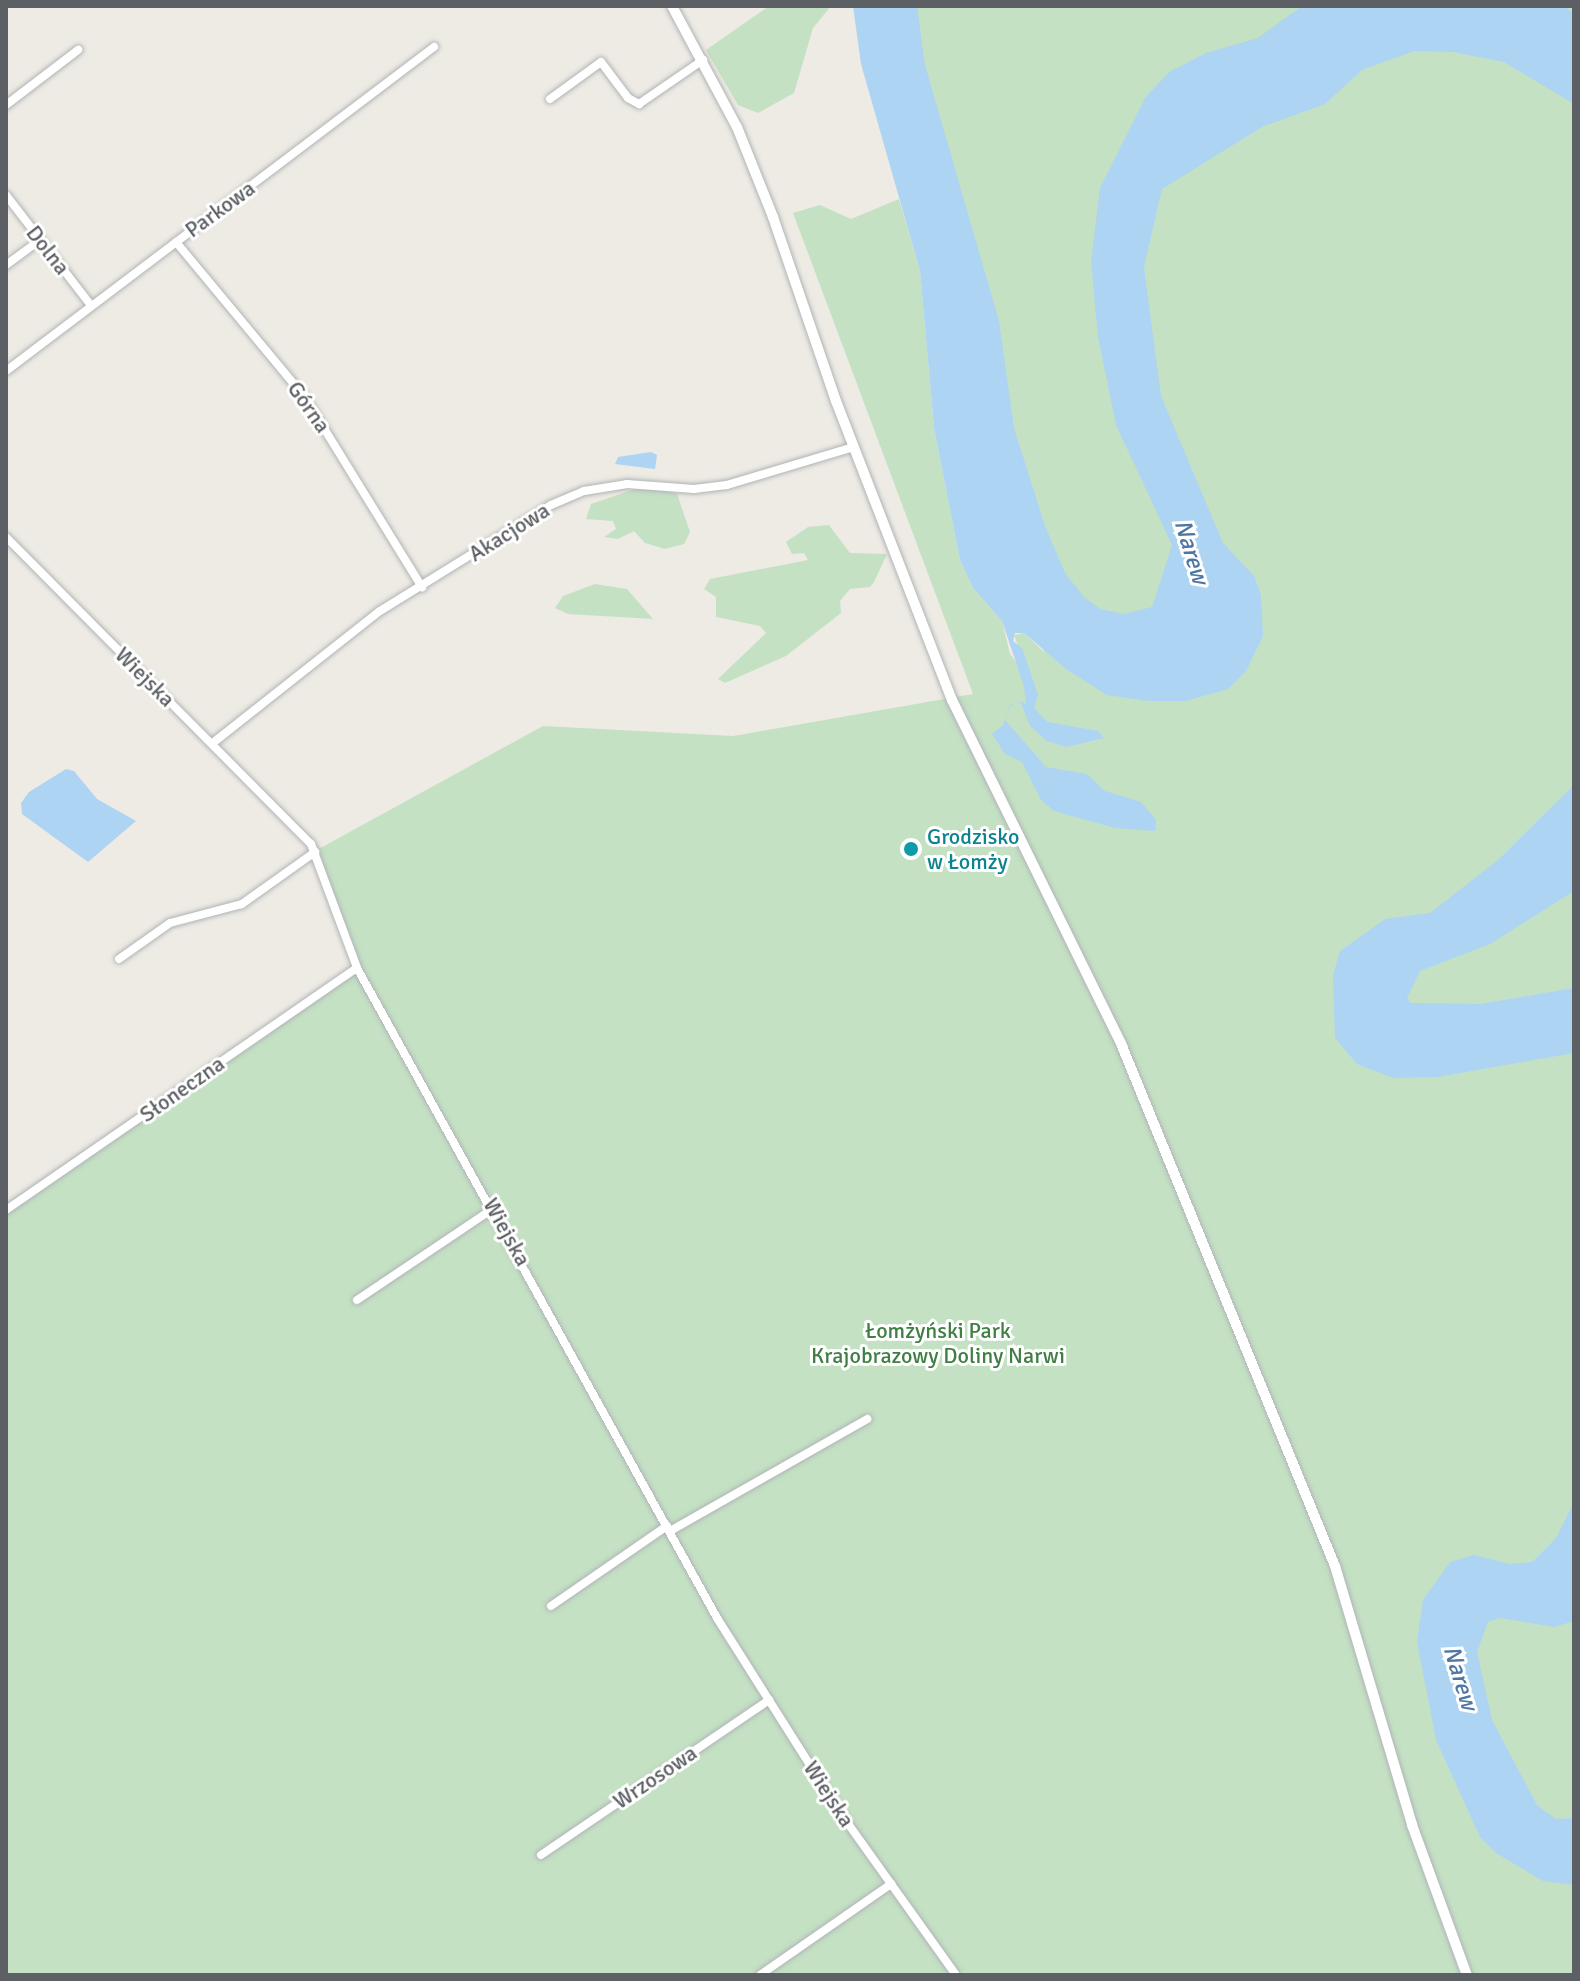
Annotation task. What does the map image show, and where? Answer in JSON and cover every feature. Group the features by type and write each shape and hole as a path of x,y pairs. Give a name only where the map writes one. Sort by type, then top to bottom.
{"street":[{"path":"672,6 703,60 773,217 854,447 952,700 1122,1046 1335,1566 1412,1825 1467,1975"},
{"name":"Parkowa","path":"6,371 90,304 434,47"},
{"path":"6,105 78,50"},
{"path":"550,99 601,62 628,98 639,104 703,60"},
{"name":"Dolna","path":"6,195 90,304"},
{"path":"6,265 40,240"},
{"name":"Górna","path":"176,242 304,396 422,587"},
{"name":"Akacjowa","path":"214,742 380,611 551,505 584,491 644,483 708,488 854,447"},
{"name":"Wiejska","path":"6,537 214,742 315,852 357,968 494,1208 668,1528 769,1700 891,1884 956,1975"},
{"path":"119,959 181,918 242,904 315,852"},
{"name":"Słoneczna","path":"6,1210 357,968"},
{"path":"357,1300 494,1208"},
{"path":"551,1606 668,1528 867,1419"},
{"name":"Wrzosowa","path":"541,1855 769,1700"},
{"path":"760,1975 891,1884"}],"green space":[{"path":"769,6 831,6 813,28 794,93 758,113 738,105 706,50"},
{"name":"Łomżyński Park Krajobrazowy Doliny Narwi","path":"898,6 1574,6 1574,1975 6,1975 6,1204 359,962 315,851 543,726 733,736 973,694 793,213 820,205 851,219 899,199 920,271 934,428 960,560 973,588 1002,621 1010,654 1032,683 1014,635 1024,633 1044,652"},
{"path":"660,488 677,494 690,532 684,544 665,549 645,543 634,531 618,539 604,537 616,529 613,521 586,519 591,504 635,489"},
{"path":"829,525 850,553 887,554 874,582 870,587 850,589 840,601 841,613 786,656 725,683 718,679 766,633 760,626 716,617 716,597 704,589 710,579 808,560 804,553 792,554 786,542 808,527"},
{"path":"595,584 627,589 653,619 568,614 555,608 563,596"}],"water":[{"name":"Narew","path":"853,6 917,6 925,65 999,321 1014,428 1045,526 1065,573 1084,597 1100,609 1124,614 1152,607 1172,545 1116,425 1098,337 1091,262 1100,188 1145,98 1169,72 1206,53 1258,38 1302,6 1564,6 1574,14 1574,104 1504,62 1453,52 1414,51 1362,70 1325,104 1262,127 1162,189 1144,267 1161,396 1223,543 1254,576 1261,595 1263,636 1246,671 1228,689 1186,701 1149,701 1107,695 1066,669 1024,633 1015,633 1013,641 1022,648 1038,695 1034,708 1048,722 1098,731 1104,738 1066,747 1047,741 1030,726 1020,701 1026,704 1024,686 1002,621 973,588 960,560 934,428 920,271 861,64"},
{"path":"651,452 657,455 655,469 615,464 618,457"},
{"path":"1020,701 1010,706 1005,720 1046,767 1087,774 1105,791 1141,802 1156,820 1155,831 1115,828 1054,811 1041,800 1022,762 1005,754 992,734 1003,725 1010,705"},
{"path":"66,769 74,771 97,799 136,821 88,862 22,814 21,803 29,792"},
{"path":"1574,785 1574,891 1490,944 1420,971 1407,998 1411,1003 1480,1004 1574,988 1574,1053 1437,1077 1393,1078 1357,1064 1335,1038 1333,975 1340,951 1385,919 1430,913 1498,860"},
{"name":"Narew","path":"1574,1502 1574,1621 1554,1627 1500,1618 1488,1622 1477,1652 1492,1720 1537,1805 1556,1819 1574,1818 1574,1885 1543,1881 1496,1853 1480,1837 1436,1740 1417,1642 1423,1600 1450,1562 1474,1555 1510,1564 1532,1562 1556,1538"}],"place":[{"name":"Grodzisko w Łomży","path":"911,849"}]}
